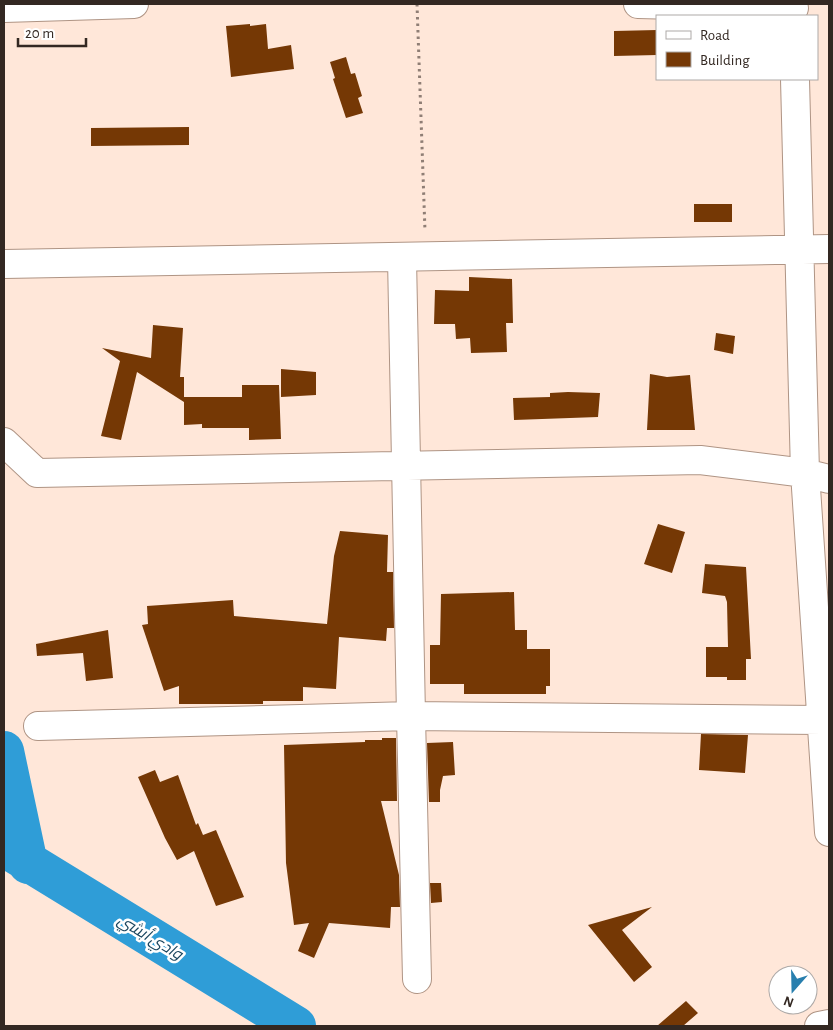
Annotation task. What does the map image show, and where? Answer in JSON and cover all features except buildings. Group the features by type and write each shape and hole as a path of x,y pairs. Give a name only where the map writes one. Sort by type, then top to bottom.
{"main road":[{"path":"4,8 134,4"},
{"path":"638,4 794,9"},
{"path":"795,80 798,250 817,476 822,720 829,832"},
{"path":"4,264 829,250"},
{"path":"414,257 407,467 417,979"},
{"path":"4,442 37,473 700,460 817,476"},
{"path":"38,726 411,716 822,720"},
{"path":"819,1026 829,1024"}],"path":[{"path":"414,257 417,4"}],"waterway":[{"path":"4,751 28,864"},
{"name":"وادي أبشي","path":"4,847 296,1026"}]}
